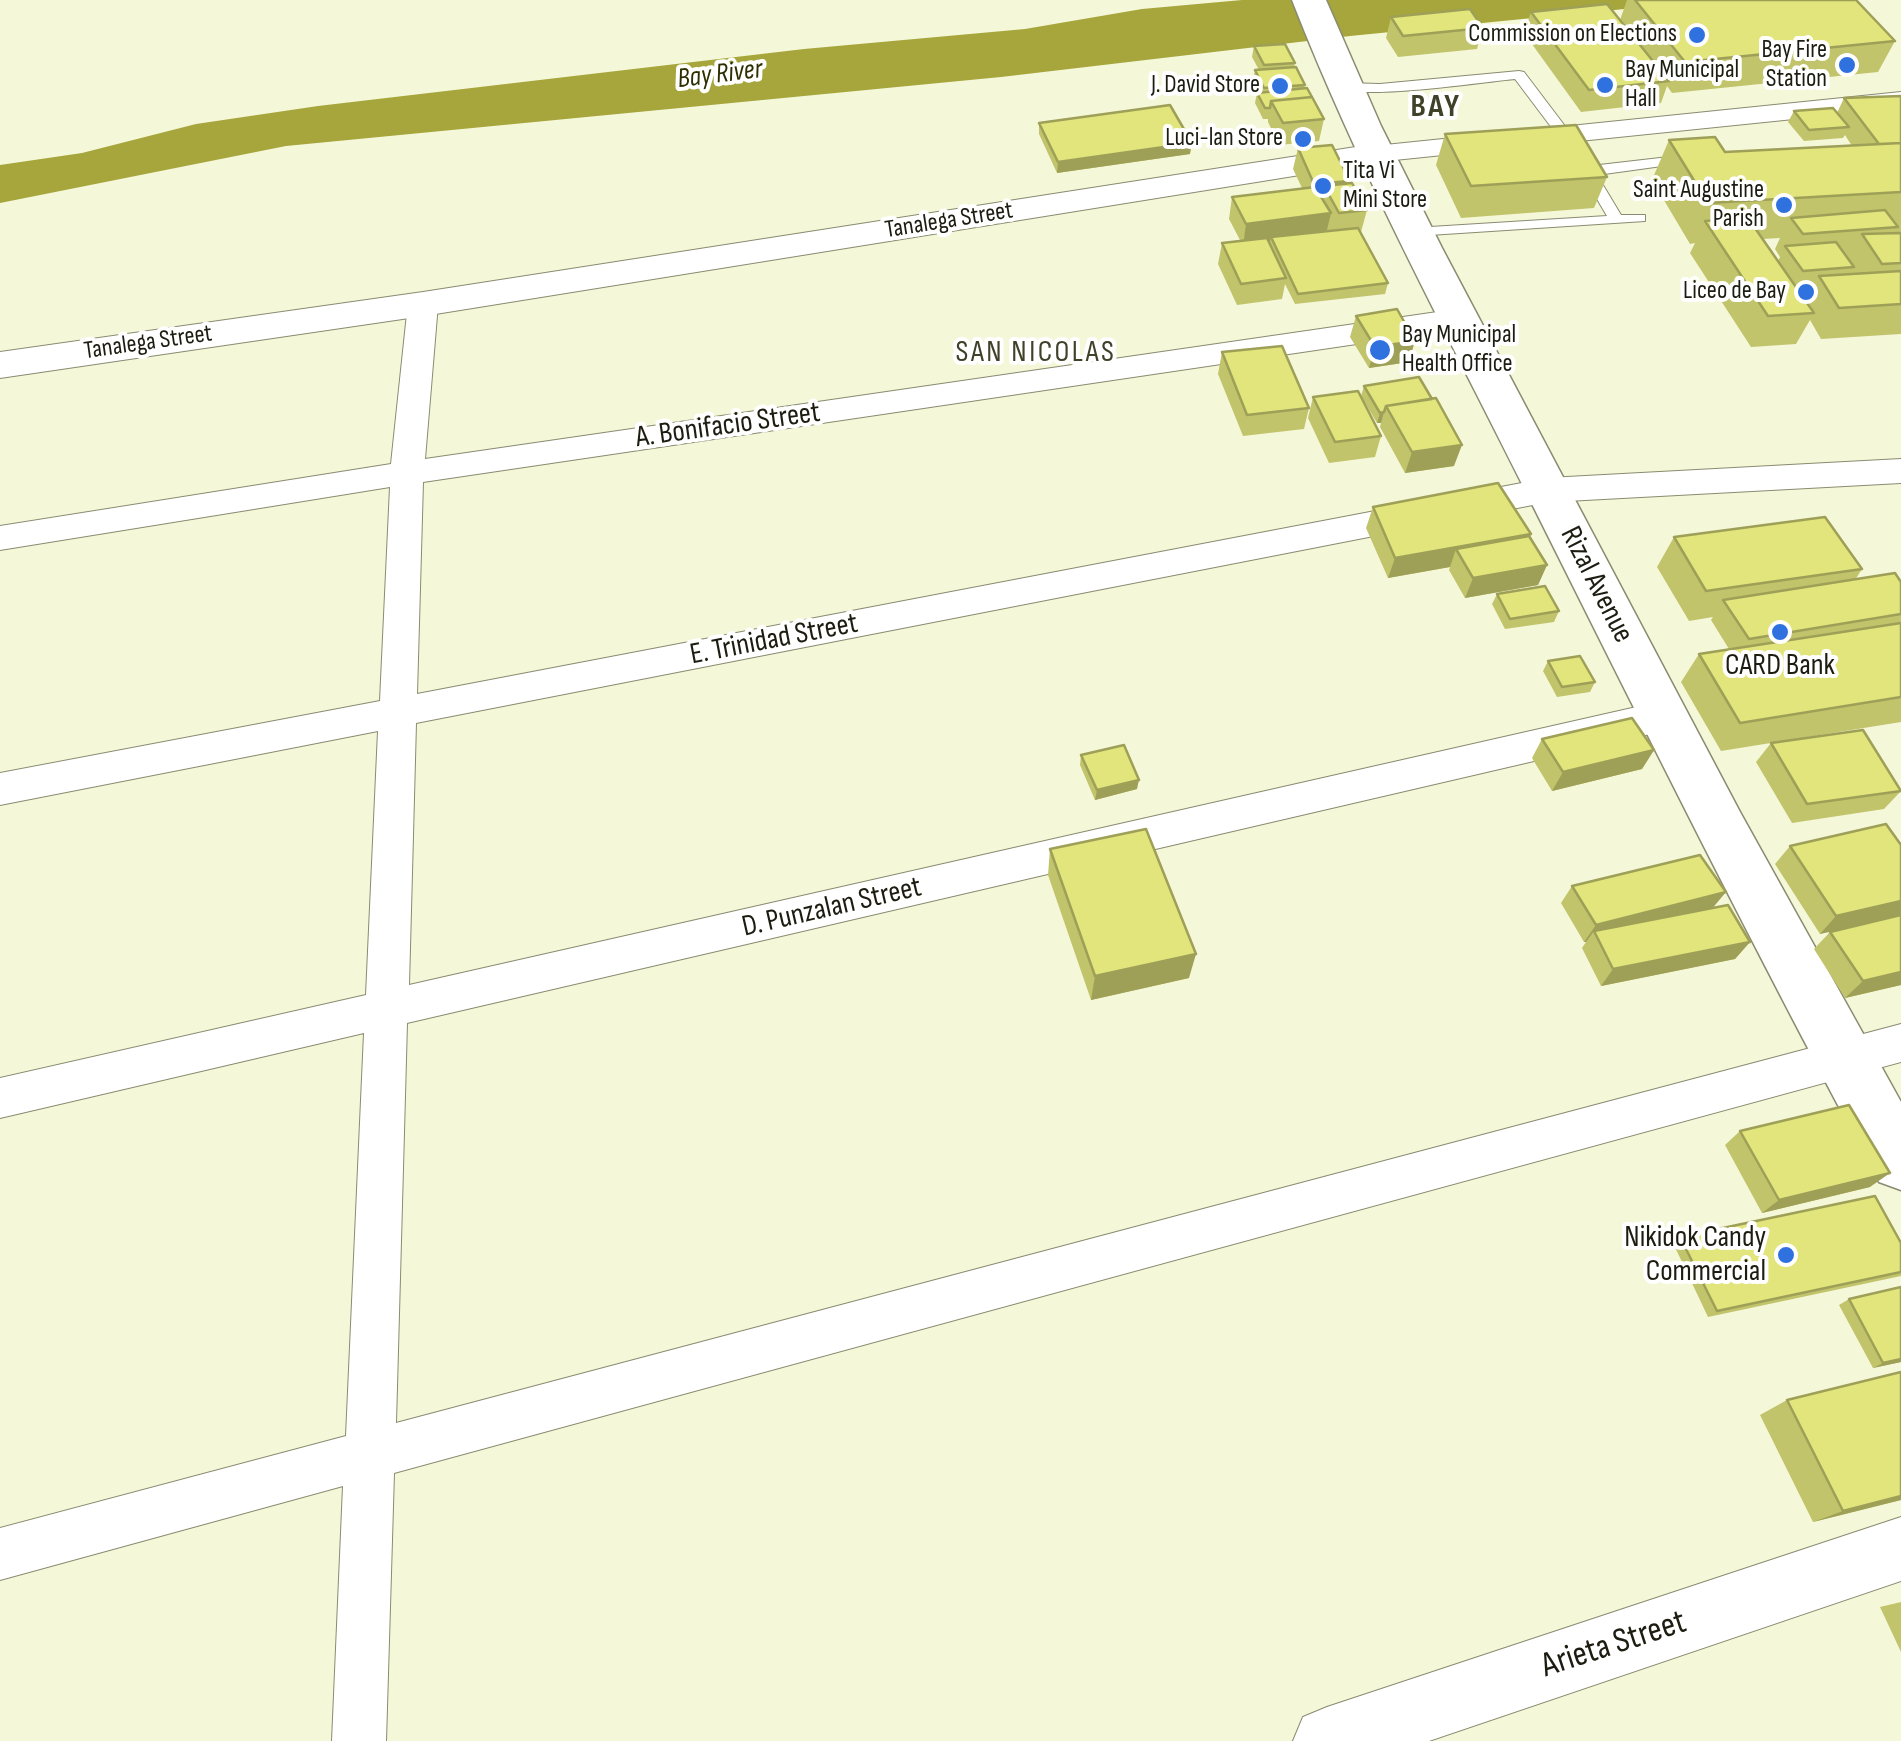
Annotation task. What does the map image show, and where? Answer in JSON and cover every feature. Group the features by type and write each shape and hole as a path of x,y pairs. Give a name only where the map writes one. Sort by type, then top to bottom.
{"main road":[{"name":"Rizal Avenue","path":"1309,0 1375,154 1458,319 1842,1056 1901,1161"}],"street":[{"name":"Tanalega Street","path":"0,365 423,304 1375,154 1901,100"},
{"path":"359,1741 407,474 423,304"},
{"name":"A. Bonifacio Street","path":"0,538 1458,319"},
{"name":"E. Trinidad Street","path":"0,789 1548,490 1901,471"},
{"name":"D. Punzalan Street","path":"0,1098 1664,716"},
{"path":"0,1554 1901,1043"},
{"name":"Arieta Street","path":"1327,1741 1901,1550"}],"lane":[{"path":"1337,72 1380,88 1519,75 1564,132 1617,220"},
{"path":"1588,172 1705,158"},
{"path":"1414,232 1640,218"}],"water":[{"name":"Bay River","path":"1242,0 1716,0 1350,36 1001,77 286,146 0,203 0,165 82,153 196,124 318,106 804,49 1025,29 1142,9"}],"building":[{"path":"1635,0 1856,0 1895,41 1685,62"},
{"path":"1607,4 1669,81 1589,90 1531,12"},
{"path":"1470,9 1483,28 1403,36 1391,17"},
{"path":"1285,44 1295,63 1264,65 1254,46"},
{"path":"1296,67 1305,85 1264,88 1255,70"},
{"path":"1307,88 1312,97 1271,101 1270,108 1265,108 1257,93"},
{"path":"1901,96 1901,143 1879,144 1844,98"},
{"path":"1312,97 1324,119 1283,123 1271,101"},
{"path":"1170,105 1192,143 1058,162 1039,123"},
{"path":"1833,108 1849,127 1809,130 1794,111"},
{"path":"1576,125 1607,177 1471,186 1445,134"},
{"path":"1715,137 1725,152 1901,143 1901,192 1708,203 1669,140"},
{"path":"1332,145 1350,181 1314,184 1298,148"},
{"path":"1352,183 1367,210 1339,213 1324,186"},
{"path":"1315,187 1331,213 1246,224 1232,197"},
{"path":"1885,210 1898,227 1803,234 1791,218"},
{"path":"1748,218 1814,313 1768,316 1705,221"},
{"path":"1358,228 1388,283 1298,294 1271,237"},
{"path":"1901,233 1901,263 1882,264 1862,234"},
{"path":"1267,238 1286,278 1241,284 1222,243"},
{"path":"1836,242 1854,267 1803,271 1785,246"},
{"path":"1901,271 1901,304 1839,308 1819,276"},
{"path":"1397,309 1415,341 1375,347 1356,316"},
{"path":"1282,346 1309,408 1247,415 1222,352"},
{"path":"1419,377 1432,399 1386,406 1380,413 1364,386"},
{"path":"1358,391 1381,436 1335,442 1313,397"},
{"path":"1436,398 1462,445 1412,452 1386,406"},
{"path":"1498,483 1531,534 1395,558 1373,507"},
{"path":"1825,517 1862,569 1706,591 1674,537"},
{"path":"1529,536 1547,565 1473,578 1456,549"},
{"path":"1895,573 1901,582 1901,614 1749,639 1723,600"},
{"path":"1545,586 1559,611 1510,619 1497,594"},
{"path":"1901,623 1901,697 1740,723 1699,654"},
{"path":"1580,656 1595,682 1562,687 1548,661"},
{"path":"1632,718 1654,750 1563,772 1542,739"},
{"path":"1863,730 1901,791 1807,804 1771,743"},
{"path":"1124,745 1139,780 1097,790 1081,755"},
{"path":"1886,824 1901,845 1901,901 1836,916 1790,846"},
{"path":"1146,829 1196,954 1095,976 1050,849"},
{"path":"1700,855 1726,892 1596,925 1572,886"},
{"path":"1728,905 1750,942 1613,969 1594,931"},
{"path":"1901,915 1901,972 1863,981 1830,932"},
{"path":"1849,1105 1890,1173 1779,1200 1740,1131"},
{"name":"Nikidok Candy Commercial","path":"1875,1196 1901,1243 1901,1272 1717,1311 1680,1237"},
{"path":"1901,1287 1901,1359 1883,1363 1849,1299"},
{"path":"1901,1372 1901,1496 1843,1511 1787,1400"}],"place":[{"name":"Commission on Elections","path":"1697,35"},
{"name":"Bay Fire Station","path":"1847,65"},
{"name":"Bay Municipal Hall","path":"1605,85"},
{"name":"J. David Store","path":"1280,86"},
{"name":"Luci-lan Store","path":"1303,139"},
{"name":"Tita Vi Mini Store","path":"1323,186"},
{"name":"Saint Augustine Parish","path":"1784,205"},
{"name":"Liceo de Bay","path":"1806,292"},
{"name":"Bay Municipal Health Office","path":"1380,350"},
{"name":"CARD Bank","path":"1780,632"},
{"name":"Nikidok Candy Commercial","path":"1786,1255"}],"district":[{"name":"BAY","path":"1436,108"},
{"name":"SAN NICOLAS","path":"1036,353"}]}
